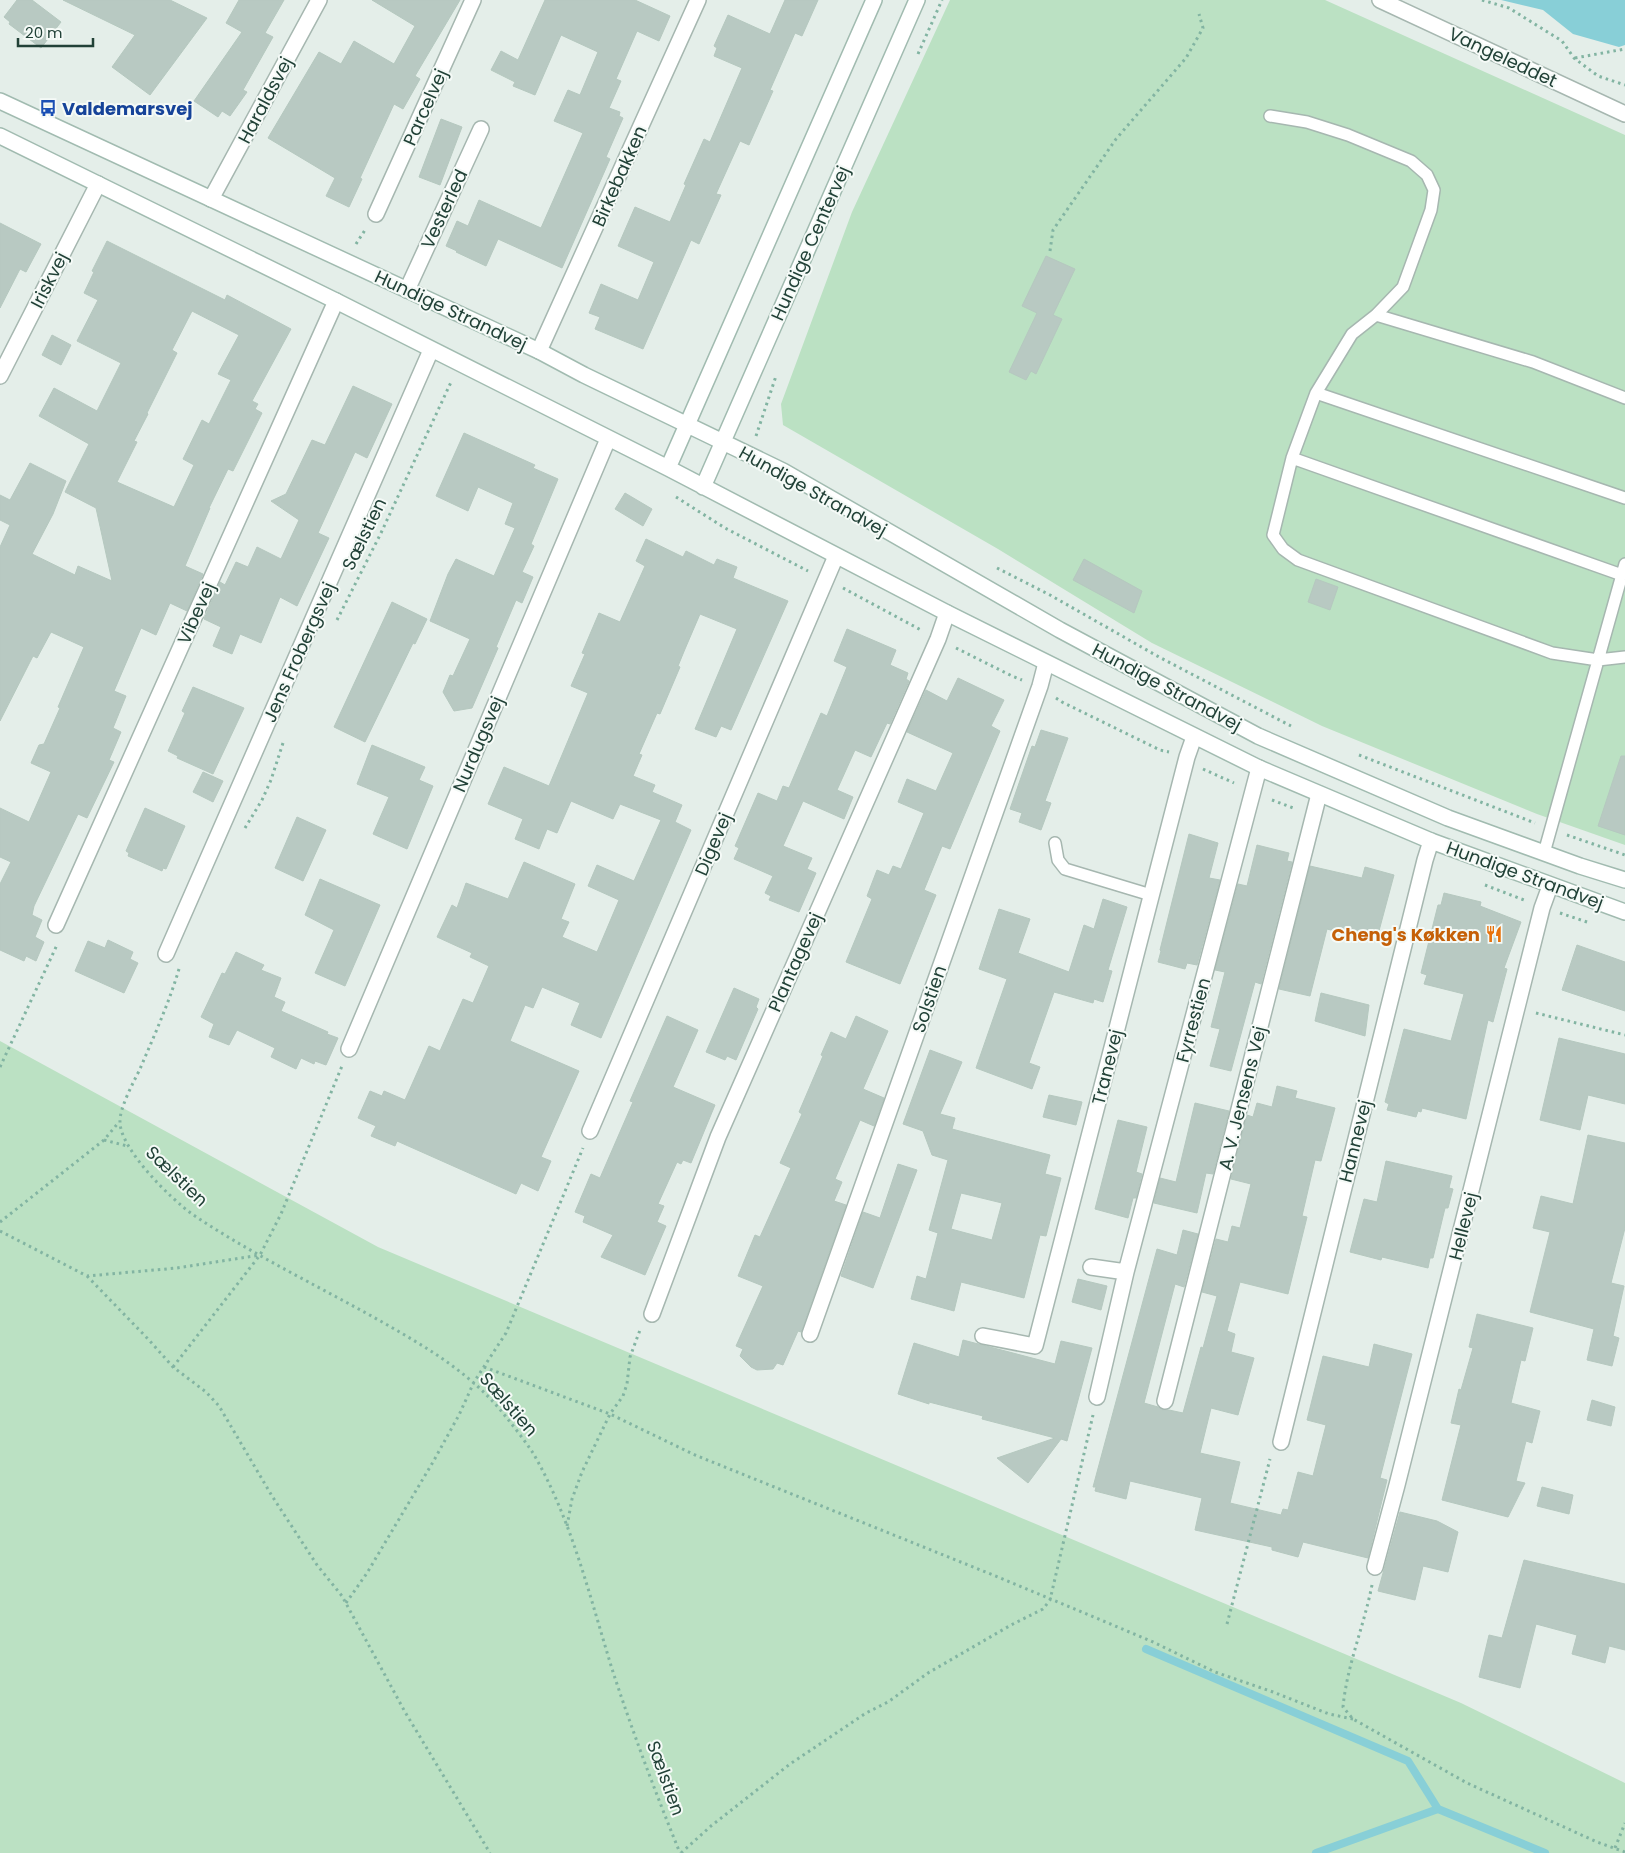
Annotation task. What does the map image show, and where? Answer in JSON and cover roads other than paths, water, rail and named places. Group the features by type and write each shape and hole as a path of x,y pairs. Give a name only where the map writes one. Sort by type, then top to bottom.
{"street":[{"name":"Haraldsvej","path":"211,199 319,0"},
{"name":"Parcelvej","path":"376,214 473,0"},
{"name":"Birkebakken","path":"539,351 698,0"},
{"path":"668,468 874,0"},
{"name":"Hundige Centervej","path":"703,487 917,0"},
{"name":"Vangeleddet","path":"1380,0 1625,114"},
{"name":"Hundige Strandvej","path":"0,101 539,351 584,375 783,471 1053,626 1258,736 1448,818 1625,880"},
{"name":"Vesterled","path":"408,290 481,129"},
{"name":"Hundige Strandvej","path":"0,136 336,301 668,468 947,613 1194,737 1259,768 1432,841 1625,912"},
{"name":"Iriskvej","path":"0,376 98,184"},
{"name":"Vibevej","path":"56,925 336,301"},
{"name":"Jens Frobergsvej","path":"166,954 431,350"},
{"name":"Nurdugsvej","path":"349,1049 608,439"},
{"name":"Digevej","path":"590,1131 836,556"},
{"name":"Plantagevej","path":"652,1314 718,1138 938,639 947,613"},
{"name":"Solstien","path":"810,1334 1040,686 1046,663"},
{"name":"Tranevej","path":"983,1336 1035,1346 1187,757 1194,737"},
{"name":"Fyrrestien","path":"1097,1397 1126,1272 1259,768"},
{"name":"A. V. Jensens Vej","path":"1165,1401 1319,794"},
{"name":"Hannevej","path":"1281,1442 1420,880 1432,841"},
{"name":"Hellevej","path":"1375,1567 1542,908 1550,886"},
{"path":"1091,1267 1126,1272"}],"lane":[{"path":"1270,116 1307,122 1348,135 1411,160 1427,175 1434,190 1431,210 1403,287 1376,314 1352,334 1316,393 1292,458 1273,534 1283,549 1298,560 1552,653 1598,660 1625,658"},
{"path":"1376,314 1533,362 1625,398"},
{"path":"1316,393 1625,498"},
{"path":"1292,458 1624,570 1544,853"},
{"path":"1055,843 1058,860 1065,869 1151,895"}],"water":[{"path":"1501,0 1625,0 1625,45 1619,47 1573,34 1543,10"}],"waterway":[{"path":"1146,1649 1408,1761 1438,1809"},
{"path":"1316,1853 1438,1809 1545,1853"}],"place":[{"name":"Valdemarsvej","path":"48,108"},
{"name":"Cheng's Køkken","path":"1494,934"}]}
